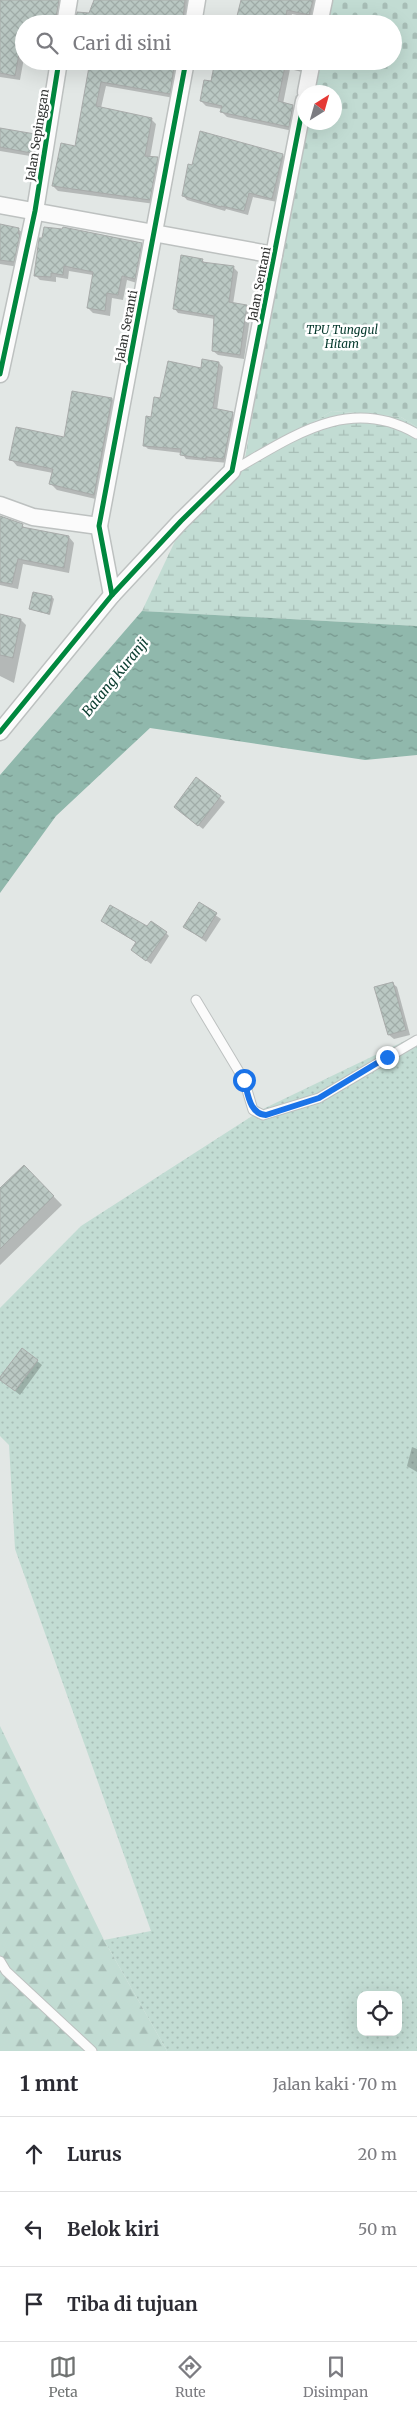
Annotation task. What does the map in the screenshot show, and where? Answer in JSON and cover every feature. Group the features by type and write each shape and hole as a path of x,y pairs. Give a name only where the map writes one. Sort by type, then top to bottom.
{"street":[{"path":"66,15 68,0"},
{"path":"194,15 197,0"},
{"path":"322,15 324,0"},
{"name":"Jalan Sepinggan","path":"0,374 36,211 58,70"},
{"name":"Jalan Seranti","path":"112,595 100,526 184,70"},
{"path":"307,85 310,70"},
{"name":"Jalan Sentani","path":"232,472 298,130"},
{"path":"0,205 154,235 274,255"},
{"path":"0,732 112,595 181,521 232,472"},
{"path":"0,505 33,517 100,526"}],"lane":[{"path":"232,472 297,434 344,418 363,416 388,421 417,434"},
{"path":"196,1000 244,1080 253,1110 264,1115 319,1098 417,1040"},
{"path":"0,1961 6,1970 92,2051"}],"green space":[{"name":"TPU Tunggul Hitam","path":"324,0 417,0 417,427 401,417 332,411 244,464 301,130 342,130 342,85 309,85 312,70 402,70 402,15 322,15"},
{"path":"332,411 401,417 417,427 417,626 142,611 175,541 244,464"},
{"path":"417,1035 417,2051 167,2051 104,1940 151,1931 15,1549 9,1445 0,1436 0,1308 81,1226 263,1109"},
{"path":"0,1726 104,1940 167,2051 0,2051"}],"water":[{"name":"Batang Kuranji","path":"142,611 417,626 417,755 365,760 150,728 56,816 0,893 0,775"}],"building":[{"path":"0,0 59,0 56,15 15,15 15,76 0,73"},
{"path":"94,0 185,0 183,15 76,15 77,12 89,13"},
{"path":"241,0 313,0 309,15 287,10 286,15 237,15"},
{"path":"88,70 173,70 170,94 101,82 96,106 152,118 145,156 158,157 150,200 52,186 61,143 75,146"},
{"path":"213,70 284,70 278,101 293,105 289,127 220,112 222,106 200,101 204,80 211,81"},
{"path":"0,128 35,134 31,153 0,147"},
{"path":"200,131 283,154 272,199 249,193 244,211 221,207 182,196 188,164 192,165"},
{"path":"0,224 19,228 18,234 20,234 14,262 0,260"},
{"path":"44,227 62,229 63,227 142,243 135,279 122,276 118,295 107,293 105,311 87,308 93,272 64,266 63,275 51,273 51,277 34,276 39,238 42,238"},
{"path":"181,255 203,259 202,262 234,266 229,302 247,305 240,355 212,351 214,316 173,309"},
{"path":"202,359 219,362 213,408 233,412 224,459 206,457 206,459 180,455 181,449 143,446 146,416 151,417 154,397 160,398 168,361 201,368"},
{"path":"72,391 112,398 94,495 49,484 53,469 9,460 16,427 64,437"},
{"path":"0,516 23,524 22,527 69,536 64,568 18,559 12,584 0,582"},
{"path":"33,592 52,596 49,614 29,609"},
{"path":"0,614 21,619 13,658 0,655"},
{"path":"196,777 221,796 198,826 174,807"},
{"path":"199,902 217,913 202,938 183,927"},
{"path":"110,905 147,926 151,921 167,932 146,961 131,950 136,942 101,921"},
{"path":"393,982 406,1030 388,1035 374,987"},
{"path":"24,1165 54,1196 0,1249 0,1188"},
{"path":"22,1348 38,1360 15,1391 0,1380 0,1377"}],"cycle path":[{"path":"0,374 35,211 58,70"},
{"path":"112,595 99,526 184,70"},
{"path":"0,732 112,595 181,521 232,471 298,130"}],"route":[{"path":"244,1080 253,1110 258,1114 266,1115 319,1098 356,1078 387,1057"}]}
